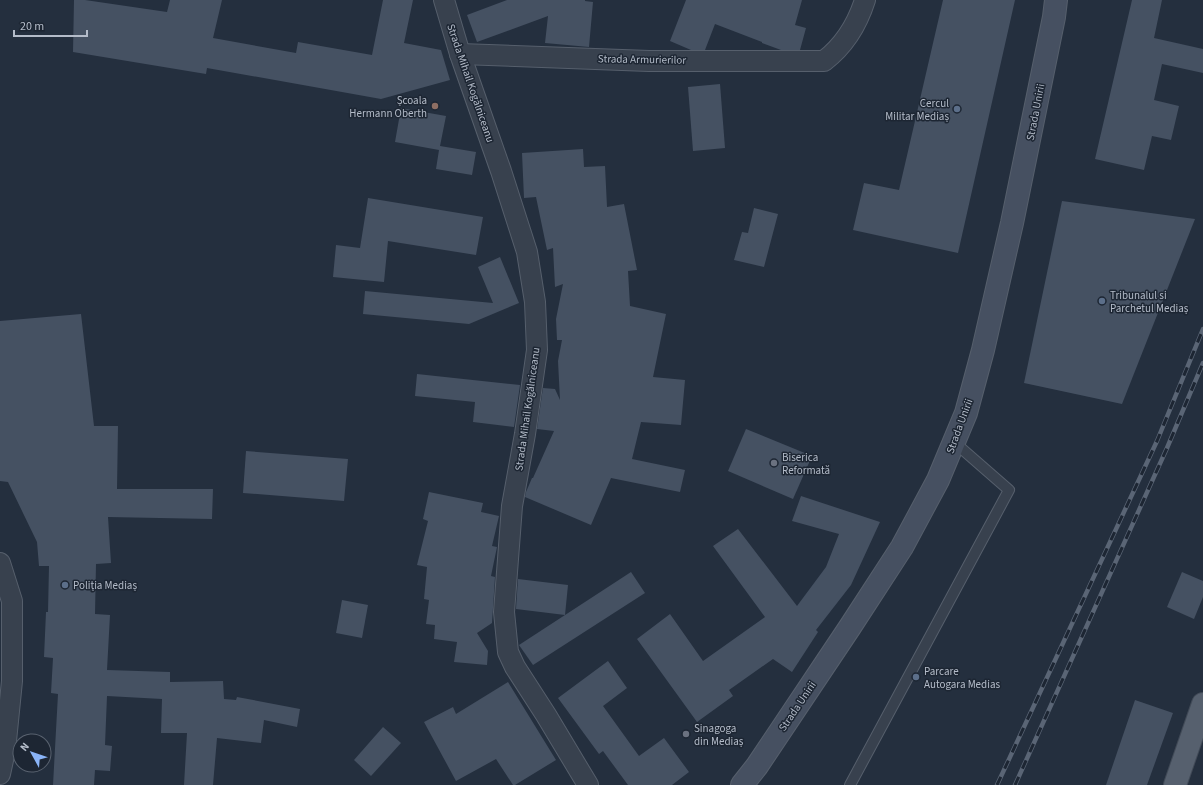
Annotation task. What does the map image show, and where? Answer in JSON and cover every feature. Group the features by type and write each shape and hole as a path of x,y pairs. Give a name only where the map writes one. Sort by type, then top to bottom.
{"main road":[{"name":"Strada Unirii","path":"742,785 850,628 902,547 938,480 966,413 985,343 1012,223 1057,6"},
{"path":"1175,785 1203,704"}],"street":[{"name":"Strada Mihail Kogălniceanu","path":"444,0 460,54 501,171 527,252 535,302 537,350 525,434 512,506 504,612 508,652 515,667 588,785"},
{"name":"Strada Armurierilor","path":"460,54 649,61 824,61 835,53 844,42 860,16 865,0"},
{"path":"0,563 12,601 12,680 5,751 0,774"}],"lane":[{"path":"850,785 1009,490 954,442"}],"building":[{"path":"74,0 85,0 167,12 170,0 222,0 213,38 296,53 298,42 372,55 383,0 413,0 404,43 441,50 450,80 381,99 207,68 206,74 73,52"},
{"path":"507,0 585,0 593,2 589,47 545,43 548,16 477,42 467,15"},
{"path":"686,0 802,0 795,25 806,28 800,50 781,50 715,24 705,50 691,50 670,41"},
{"path":"943,0 1015,0 958,253 853,230 864,183 899,190"},
{"path":"1132,0 1162,0 1154,38 1203,49 1203,73 1162,64 1154,100 1179,106 1171,140 1152,136 1144,170 1095,159"},
{"path":"720,84 725,148 693,151 688,87"},
{"path":"401,108 446,116 440,146 476,152 472,175 436,169 439,150 395,142"},
{"path":"583,149 584,167 605,166 607,207 624,204 637,270 628,271 630,306 666,314 653,377 685,380 681,425 641,422 632,459 685,470 680,492 611,478 591,525 525,497 532,478 554,431 537,429 543,388 555,389 560,400 558,361 562,340 557,340 556,319 563,284 555,287 553,248 547,250 536,197 524,198 522,153"},
{"path":"368,198 483,217 476,255 388,241 384,282 333,277 336,245 360,248"},
{"name":"Tribunalul si Parchetul Mediaș","path":"1062,201 1195,219 1122,404 1024,383"},
{"path":"754,208 778,214 764,267 734,260 742,232 748,233"},
{"path":"500,257 519,303 469,324 363,314 365,291 493,303 478,267"},
{"path":"81,314 94,426 118,426 117,489 213,489 212,519 108,517 111,563 96,564 95,614 110,615 107,670 170,672 170,682 223,681 224,699 236,700 237,697 300,709 297,727 264,720 261,743 217,738 213,785 184,785 187,733 161,733 162,699 107,696 105,745 112,746 110,771 95,770 94,785 53,785 58,694 51,693 53,658 44,657 46,612 48,612 49,566 39,566 37,542 8,482 0,481 0,321"},
{"path":"417,374 520,385 514,427 473,422 475,402 415,396"},
{"path":"746,429 812,456 793,499 728,471"},
{"path":"246,451 348,459 344,501 243,493"},
{"path":"429,492 483,503 481,512 499,516 492,546 497,547 491,576 495,577 492,623 477,633 488,651 487,665 454,662 457,642 434,639 435,625 426,624 429,600 424,599 427,567 417,565 428,521 423,519"},
{"path":"801,496 880,522 851,585 816,630 818,632 792,672 773,659 729,690 733,696 697,722 637,639 670,614 703,661 765,617 713,546 738,529 797,606 826,567 839,534 792,521"},
{"path":"631,572 645,593 533,665 519,645"},
{"path":"1182,572 1203,581 1203,597 1194,619 1167,607"},
{"path":"518,579 568,585 565,615 516,609"},
{"path":"342,600 368,605 362,638 336,633"},
{"path":"608,661 627,688 603,706 639,756 664,738 689,772 672,785 628,785 603,751 599,754 558,698"},
{"path":"508,682 556,760 515,785 513,785 496,759 456,781 424,722 453,707 456,714"},
{"path":"1135,700 1173,713 1147,785 1106,785"},
{"path":"383,727 401,743 371,776 354,760"}],"railway":[{"path":"997,785 1157,441 1203,329"},
{"path":"1015,785 1167,448 1203,363"}],"place":[{"name":"Școala Hermann Oberth","path":"435,106"},
{"name":"Cercul Militar Mediaș","path":"957,109"},
{"name":"Tribunalul si Parchetul Mediaș","path":"1102,301"},
{"name":"Biserica Reformată","path":"774,463"},
{"name":"Poliția Mediaș","path":"65,585"},
{"name":"Parcare Autogara Medias","path":"916,677"},
{"name":"Sinagoga din Mediaș","path":"686,734"}]}
